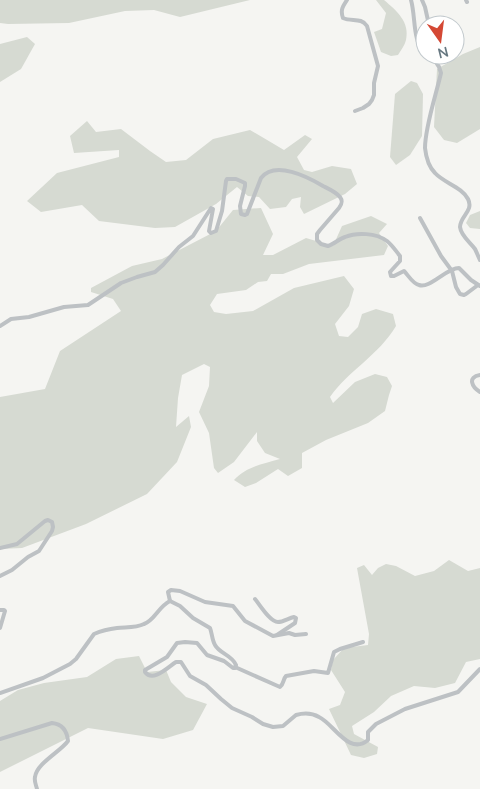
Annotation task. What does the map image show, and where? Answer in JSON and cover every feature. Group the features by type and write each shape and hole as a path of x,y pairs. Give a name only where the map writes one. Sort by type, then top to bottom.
{"street":[{"path":"347,0 341,10 341,14 347,20 360,20 367,26 378,66 372,100 363,108 355,111"},
{"path":"411,0 415,25"},
{"path":"422,0 427,15"},
{"path":"439,65 441,73 425,150 429,163 437,175 466,195 470,205 462,219 461,230 480,260"},
{"path":"0,326 11,319 29,317 64,307 88,305 121,283 155,272 179,247 193,236 211,208 213,209 209,231 211,233 216,231 222,211 227,179 236,179 244,183 240,206 241,214 245,215 260,178 264,174 276,170 292,172 312,180 336,193 342,199 342,204 317,234 317,240 321,244 328,246 345,237 358,234 377,236 393,247 400,256 400,261 390,272 391,276 404,271 418,285 425,285 451,269 459,268 479,285 464,295 460,294 451,269 441,256 420,218"},
{"path":"480,375 473,378 472,382 474,388 480,392"},
{"path":"0,548 17,544 45,521 52,522 52,531 39,551 0,576"},
{"path":"170,601 168,592 174,589 203,602 233,606 245,621 275,636 289,633 295,635 306,634"},
{"path":"256,599 275,622 292,617 296,618 295,623 275,636"},
{"path":"170,601 210,628 215,645 233,660 236,664 235,667"},
{"path":"0,693 43,678 70,664 76,659 94,634 112,629 141,625 149,621 159,609 170,601"},
{"path":"0,610 5,612 0,628"},
{"path":"363,642 334,652 328,673 314,671 286,676 280,687 207,655 197,644 178,642 167,657 144,672 149,677 154,676 176,662 180,662 190,676 206,685 225,703 263,724 281,727 285,726 296,715 315,715 325,720 336,732 356,745 366,742 369,731 388,716 420,703 458,692 480,669"},
{"path":"0,739 52,723 60,724 65,729 68,741 36,773 37,789"}],"shaded area":[{"path":"0,0 250,0 180,17 154,10 125,11 69,23 8,24 0,23"},
{"path":"376,0 384,0 398,13 404,22 407,34 406,40 398,55 391,56 381,52 374,32 382,29 386,13"},
{"path":"27,37 35,44 21,69 0,82 0,44"},
{"path":"480,47 480,129 457,143 444,140 434,127 437,69 444,65 465,65 465,53"},
{"path":"411,81 417,83 423,94 422,136 410,155 396,165 390,157 395,94"},
{"path":"87,121 96,132 121,129 166,162 186,160 213,139 250,130 284,150 305,135 312,139 297,157 304,170 312,172 332,166 351,169 357,184 345,194 304,214 300,207 301,197 292,199 286,207 270,209 259,197 248,196 237,187 216,204 175,227 155,228 99,221 82,205 41,212 27,201 57,173 119,157 119,150 74,153 70,136"},
{"path":"261,208 273,234 263,255 273,255 306,238 333,246 342,226 371,216 387,224 379,233 388,246 384,255 309,264 283,274 271,274 267,281 258,282 246,290 217,294 210,305 214,312 226,314 253,311 294,288 344,276 354,289 349,306 335,324 339,336 348,337 358,327 362,314 376,309 393,314 396,326 381,346 330,397 333,403 355,382 375,374 387,377 392,386 385,411 368,423 326,440 302,453 302,468 288,476 278,469 256,483 245,487 234,480 239,475 261,464 280,459 265,453 257,441 257,432 234,462 218,473 214,468 209,433 199,412 209,386 210,367 204,364 182,375 176,427 189,416 191,427 177,462 147,494 86,524 22,548 0,549 0,397 45,389 60,351 121,311 113,299 91,292 91,288 132,266 162,259 216,231 233,210"},
{"path":"480,211 480,229 470,228 466,223 470,215"},
{"path":"449,560 468,571 480,568 480,659 466,662 455,683 435,688 414,686 391,696 374,712 352,726 354,734 378,747 377,754 364,758 351,755 329,709 340,705 345,692 331,670 333,660 344,648 368,645 369,634 357,568 364,565 372,575 378,568 386,564 396,566 415,576 434,571"},
{"path":"139,656 147,672 166,670 171,682 186,697 207,704 193,730 163,739 88,728 0,772 0,701 18,690 44,683 87,677 116,659"}]}
